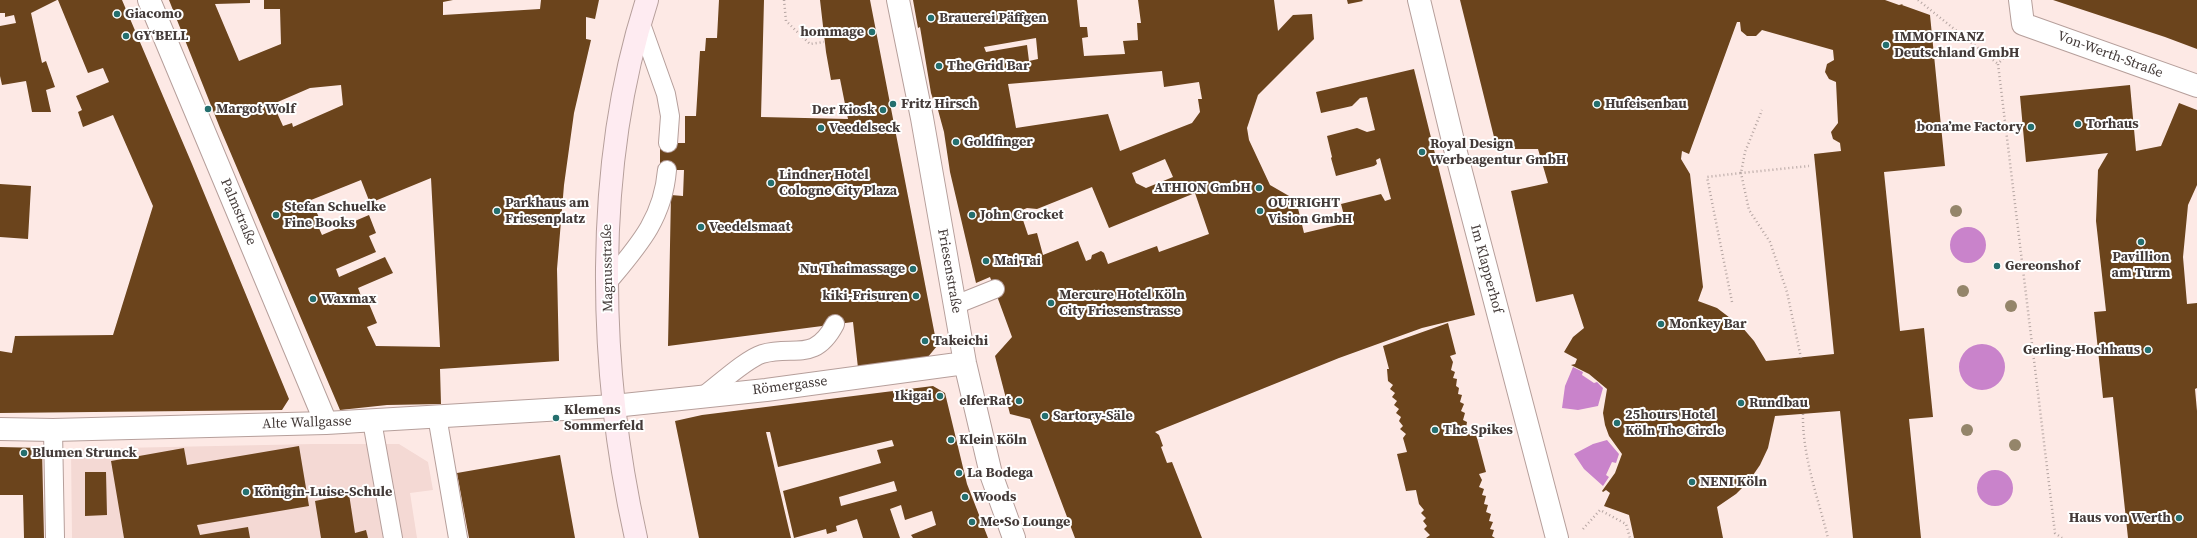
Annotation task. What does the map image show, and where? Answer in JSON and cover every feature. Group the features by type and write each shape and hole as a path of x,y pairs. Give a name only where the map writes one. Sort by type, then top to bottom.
{"street":[{"name":"Palmstraße","path":"149,0 326,423"},
{"name":"Magnusstraße","path":"636,538 626,491 614,406 610,352 607,218 611,171 627,68 647,0"},
{"name":"Friesenstraße","path":"898,0 922,118 965,363 991,474 1014,538"},
{"name":"Im Klapperhof","path":"1419,0 1456,152 1557,538"},
{"path":"2020,0 2023,24"},
{"name":"Von-Werth-Straße","path":"2023,24 2197,86"},
{"name":"Römergasse","path":"614,406 766,390 965,363"},
{"name":"Alte Wallgasse","path":"0,429 54,430 326,423 614,406"}],"lane":[{"path":"640,21 666,94 670,116 668,143"},
{"path":"608,282 647,234 659,209 667,170"},
{"path":"955,306 995,289"},
{"path":"702,397 756,356 770,352 793,352 812,348 826,338 835,324"},
{"path":"437,416 458,538"},
{"path":"372,421 393,538"},
{"path":"54,430 55,538"}],"path":[{"path":"784,0 786,21 810,44 824,42"},
{"path":"1918,0 1998,64 2055,533 2062,538"},
{"path":"1998,64 2024,35 2023,24"},
{"path":"1762,110 1745,152 1741,173 1749,210 1770,242 1788,292 1802,358"},
{"path":"1732,302 1707,177 1809,166"},
{"path":"1803,414 1803,430 1806,451 1828,538"},
{"path":"1580,532 1600,510 1626,524 1630,538"}],"shaded area":[{"path":"1972,227 1981,232 1985,238 1985,252 1981,258 1972,263 1964,263 1955,258 1951,252 1950,241 1955,232 1961,228"},
{"path":"1982,344 1995,348 2001,354 2005,367 2001,380 1995,386 1982,390 1969,386 1963,380 1959,367 1963,354 1969,348"},
{"path":"1573,367 1583,372 1582,375 1594,383 1597,382 1603,388 1598,406 1578,410 1562,408 1565,386"},
{"path":"1607,440 1619,454 1616,463 1612,462 1606,475 1609,477 1603,486 1584,469 1574,454 1593,444"},
{"name":"Königin-Luise-Schule","path":"314,444 399,444 428,462 433,490 410,493 417,538 72,538 71,449"},
{"path":"1999,470 2008,475 2012,481 2012,495 2008,501 1999,506 1991,506 1982,501 1978,495 1977,484 1982,475 1988,471"}],"building":[{"path":"0,0 57,0 31,13 42,63 46,61 55,87 46,90 51,112 32,112 26,81 2,85 0,76 0,26 16,23 14,15 5,17 5,13 0,13"},
{"path":"58,0 122,0 192,164 289,399 282,410 0,413 0,351 12,353 15,336 113,335 153,206 113,115 83,127 78,112 82,110 76,96 109,82 103,68 88,73"},
{"path":"169,0 250,0 250,3 215,4 239,61 281,44 280,9 264,9 264,0 453,0 443,2 443,15 540,9 541,0 599,0 595,19 586,17 586,39 591,40 574,113 564,185 557,269 559,361 440,369 441,404 387,405 340,410 220,128","holes":["341,85 343,105 293,127 292,123 283,126 273,104 310,88","431,178 440,347 376,346 367,327 377,323 367,299 363,301 358,288 393,273 385,257 339,277 336,269 376,252 369,236 376,233 369,215 322,235 318,226 322,224 311,200 361,180 370,203"]},
{"path":"719,0 764,0 761,117 848,119 840,79 831,80 820,0 870,0 937,346 927,358 858,368 853,322 668,346 671,195 683,196 684,170 660,170 660,143 685,143 685,116 696,116 700,51 705,51 706,38 717,38"},
{"path":"913,0 1077,0 1080,27 1087,27 1088,37 1082,38 1084,56 1125,54 1123,41 1138,40 1137,23 1141,23 1138,0 1274,0 1278,31 1293,15 1312,14 1314,39 1258,95 1247,128 1249,140 1270,185 1296,200 1304,233 1346,223 1341,204 1381,194 1385,201 1391,199 1380,158 1376,160 1377,164 1374,166 1336,176 1331,158 1327,136 1357,128 1367,132 1375,130 1367,97 1360,98 1352,106 1321,113 1316,92 1414,69 1475,315 1422,328 1339,358 1155,432 1159,435 1163,446 1161,447 1167,463 1172,462 1202,538 1075,538 1030,419 1010,414 995,356 1012,337 990,277 976,283 950,172 944,132 935,99 933,99 931,93 920,27 918,28","holes":["1036,38 1038,59 1029,61 1027,45 986,52 984,47","1162,71 1164,87 1199,82 1202,99 1198,99 1200,112 1192,123 1120,151 1108,114 1016,128 1008,84","1165,159 1173,177 1146,188 1136,183 1132,173","1092,187 1109,228 1195,193 1209,234 1159,252 1157,246 1108,264 1104,253 1101,251 1092,255 1091,259 1086,261 1078,241 1043,255 1037,233 1028,235 1020,211 1027,208 1037,209"]},
{"path":"1347,0 1362,0 1363,1 1348,4"},
{"path":"1460,0 1885,0 1899,5 1903,4 1902,5 1930,15 1945,166 1884,172 1900,331 1924,328 1933,417 1909,419 1921,538 1853,538 1840,411 1775,416 1768,448 1760,465 1749,481 1736,494 1717,507 1723,538 1634,538 1629,515 1604,506 1610,493 1606,490 1603,492 1602,491 1615,473 1622,454 1609,436 1605,425 1603,413 1607,389 1589,374 1571,365 1575,364 1577,359 1564,352 1573,337 1584,328 1573,294 1536,302 1511,191 1548,183 1538,149 1504,149 1503,143 1495,141","holes":["1737,22 1740,22 1741,31 1747,36 1756,36 1762,30 1833,50 1834,60 1827,64 1825,72 1829,79 1836,82 1838,123 1831,132 1833,139 1840,143 1841,151 1814,154 1834,354 1766,361 1754,341 1742,327 1717,308 1698,301 1703,287 1690,174 1681,159 1682,151 1689,154"]},
{"path":"2053,0 2197,0 2197,49 2165,37"},
{"path":"2130,85 2136,151 2161,146 2179,103 2197,110 2197,185 2188,205 2183,257 2187,304 2197,303 2197,388 2195,389 2197,411 2197,538 2128,538 2113,397 2103,398 2094,312 2106,311 2096,221 2098,170 2108,153 2026,162 2020,96"},
{"path":"0,184 31,186 28,239 0,237"},
{"name":"The Spikes","path":"1448,323 1456,354 1450,356 1453,362 1451,370 1455,372 1453,378 1457,379 1456,386 1459,388 1458,394 1462,395 1460,402 1464,404 1461,411 1465,413 1463,420 1467,422 1466,428 1469,429 1470,436 1476,434 1486,472 1479,474 1482,480 1479,487 1484,489 1482,495 1486,496 1484,504 1488,505 1486,512 1491,514 1489,521 1493,522 1490,529 1494,530 1492,536 1495,538 1426,538 1430,535 1424,529 1427,526 1423,521 1426,518 1421,513 1424,510 1419,504 1416,490 1406,491 1397,454 1407,452 1403,438 1406,434 1400,429 1403,426 1399,421 1401,417 1396,413 1399,409 1394,405 1397,401 1392,397 1395,393 1390,389 1393,385 1388,381 1387,369 1389,369 1383,346"},
{"path":"933,386 945,393 967,484 988,538 913,538 911,535 936,525 932,511 905,520 901,505 890,509 900,538 863,538 857,519 836,526 837,531 827,534 826,529 794,538 783,491 881,463 877,450 894,446 892,440 778,467 770,432 766,432 791,538 699,538 675,421 702,415","holes":["894,481 897,491 841,506 839,497"]},
{"path":"299,446 309,506 197,525 200,535 248,527 250,538 124,538 111,461 184,448 187,465"},
{"path":"0,447 42,448 44,538 24,538 23,495 0,495"},
{"path":"560,455 575,538 469,538 457,473"},
{"path":"85,472 106,472 107,515 85,516"},
{"path":"349,494 355,533 366,530 368,538 321,538 315,501"}],"place":[{"name":"Giacomo","path":"117,14"},
{"name":"Brauerei Päffgen","path":"931,18"},
{"name":"hommage","path":"872,32"},
{"name":"GY‘BELL","path":"126,36"},
{"name":"IMMOFINANZ Deutschland GmbH","path":"1886,45"},
{"name":"The Grid Bar","path":"939,66"},
{"name":"Fritz Hirsch","path":"893,104"},
{"name":"Hufeisenbau","path":"1597,104"},
{"name":"Margot Wolf","path":"208,109"},
{"name":"Der Kiosk","path":"883,110"},
{"name":"Torhaus","path":"2078,124"},
{"name":"bona’me Factory","path":"2031,127"},
{"name":"Veedelseck","path":"821,128"},
{"name":"Goldfinger","path":"956,142"},
{"name":"Royal Design Werbeagentur GmbH","path":"1422,152"},
{"name":"Lindner Hotel Cologne City Plaza","path":"771,183"},
{"name":"ATHION GmbH","path":"1259,188"},
{"name":"Parkhaus am Friesenplatz","path":"497,211"},
{"name":"OUTRIGHT Vision GmbH","path":"1260,211"},
{"name":"Stefan Schuelke Fine Books","path":"276,215"},
{"name":"John Crocket","path":"972,215"},
{"name":"Veedelsmaat","path":"701,227"},
{"name":"Pavillion am Turm","path":"2141,242"},
{"name":"Mai Tai","path":"986,261"},
{"name":"Gereonshof","path":"1997,266"},
{"name":"Nu Thaimassage","path":"913,269"},
{"name":"kiki-Frisuren","path":"916,296"},
{"name":"Waxmax","path":"313,299"},
{"name":"Mercure Hotel Köln City Friesenstrasse","path":"1051,303"},
{"name":"Monkey Bar","path":"1661,324"},
{"name":"Takeichi","path":"925,341"},
{"name":"Gerling-Hochhaus","path":"2148,350"},
{"name":"Ikigai","path":"940,396"},
{"name":"elferRat","path":"1019,401"},
{"name":"Rundbau","path":"1741,403"},
{"name":"Sartory-Säle","path":"1045,416"},
{"name":"Klemens Sommerfeld","path":"556,418"},
{"name":"25hours Hotel Köln The Circle","path":"1617,423"},
{"name":"The Spikes","path":"1435,430"},
{"name":"Klein Köln","path":"951,440"},
{"name":"Blumen Strunck","path":"24,453"},
{"name":"La Bodega","path":"959,473"},
{"name":"NENI Köln","path":"1692,482"},
{"name":"Königin-Luise-Schule","path":"246,492"},
{"name":"Woods","path":"965,497"},
{"name":"Haus von Werth","path":"2179,518"},
{"name":"Me•So Lounge","path":"972,522"}]}
